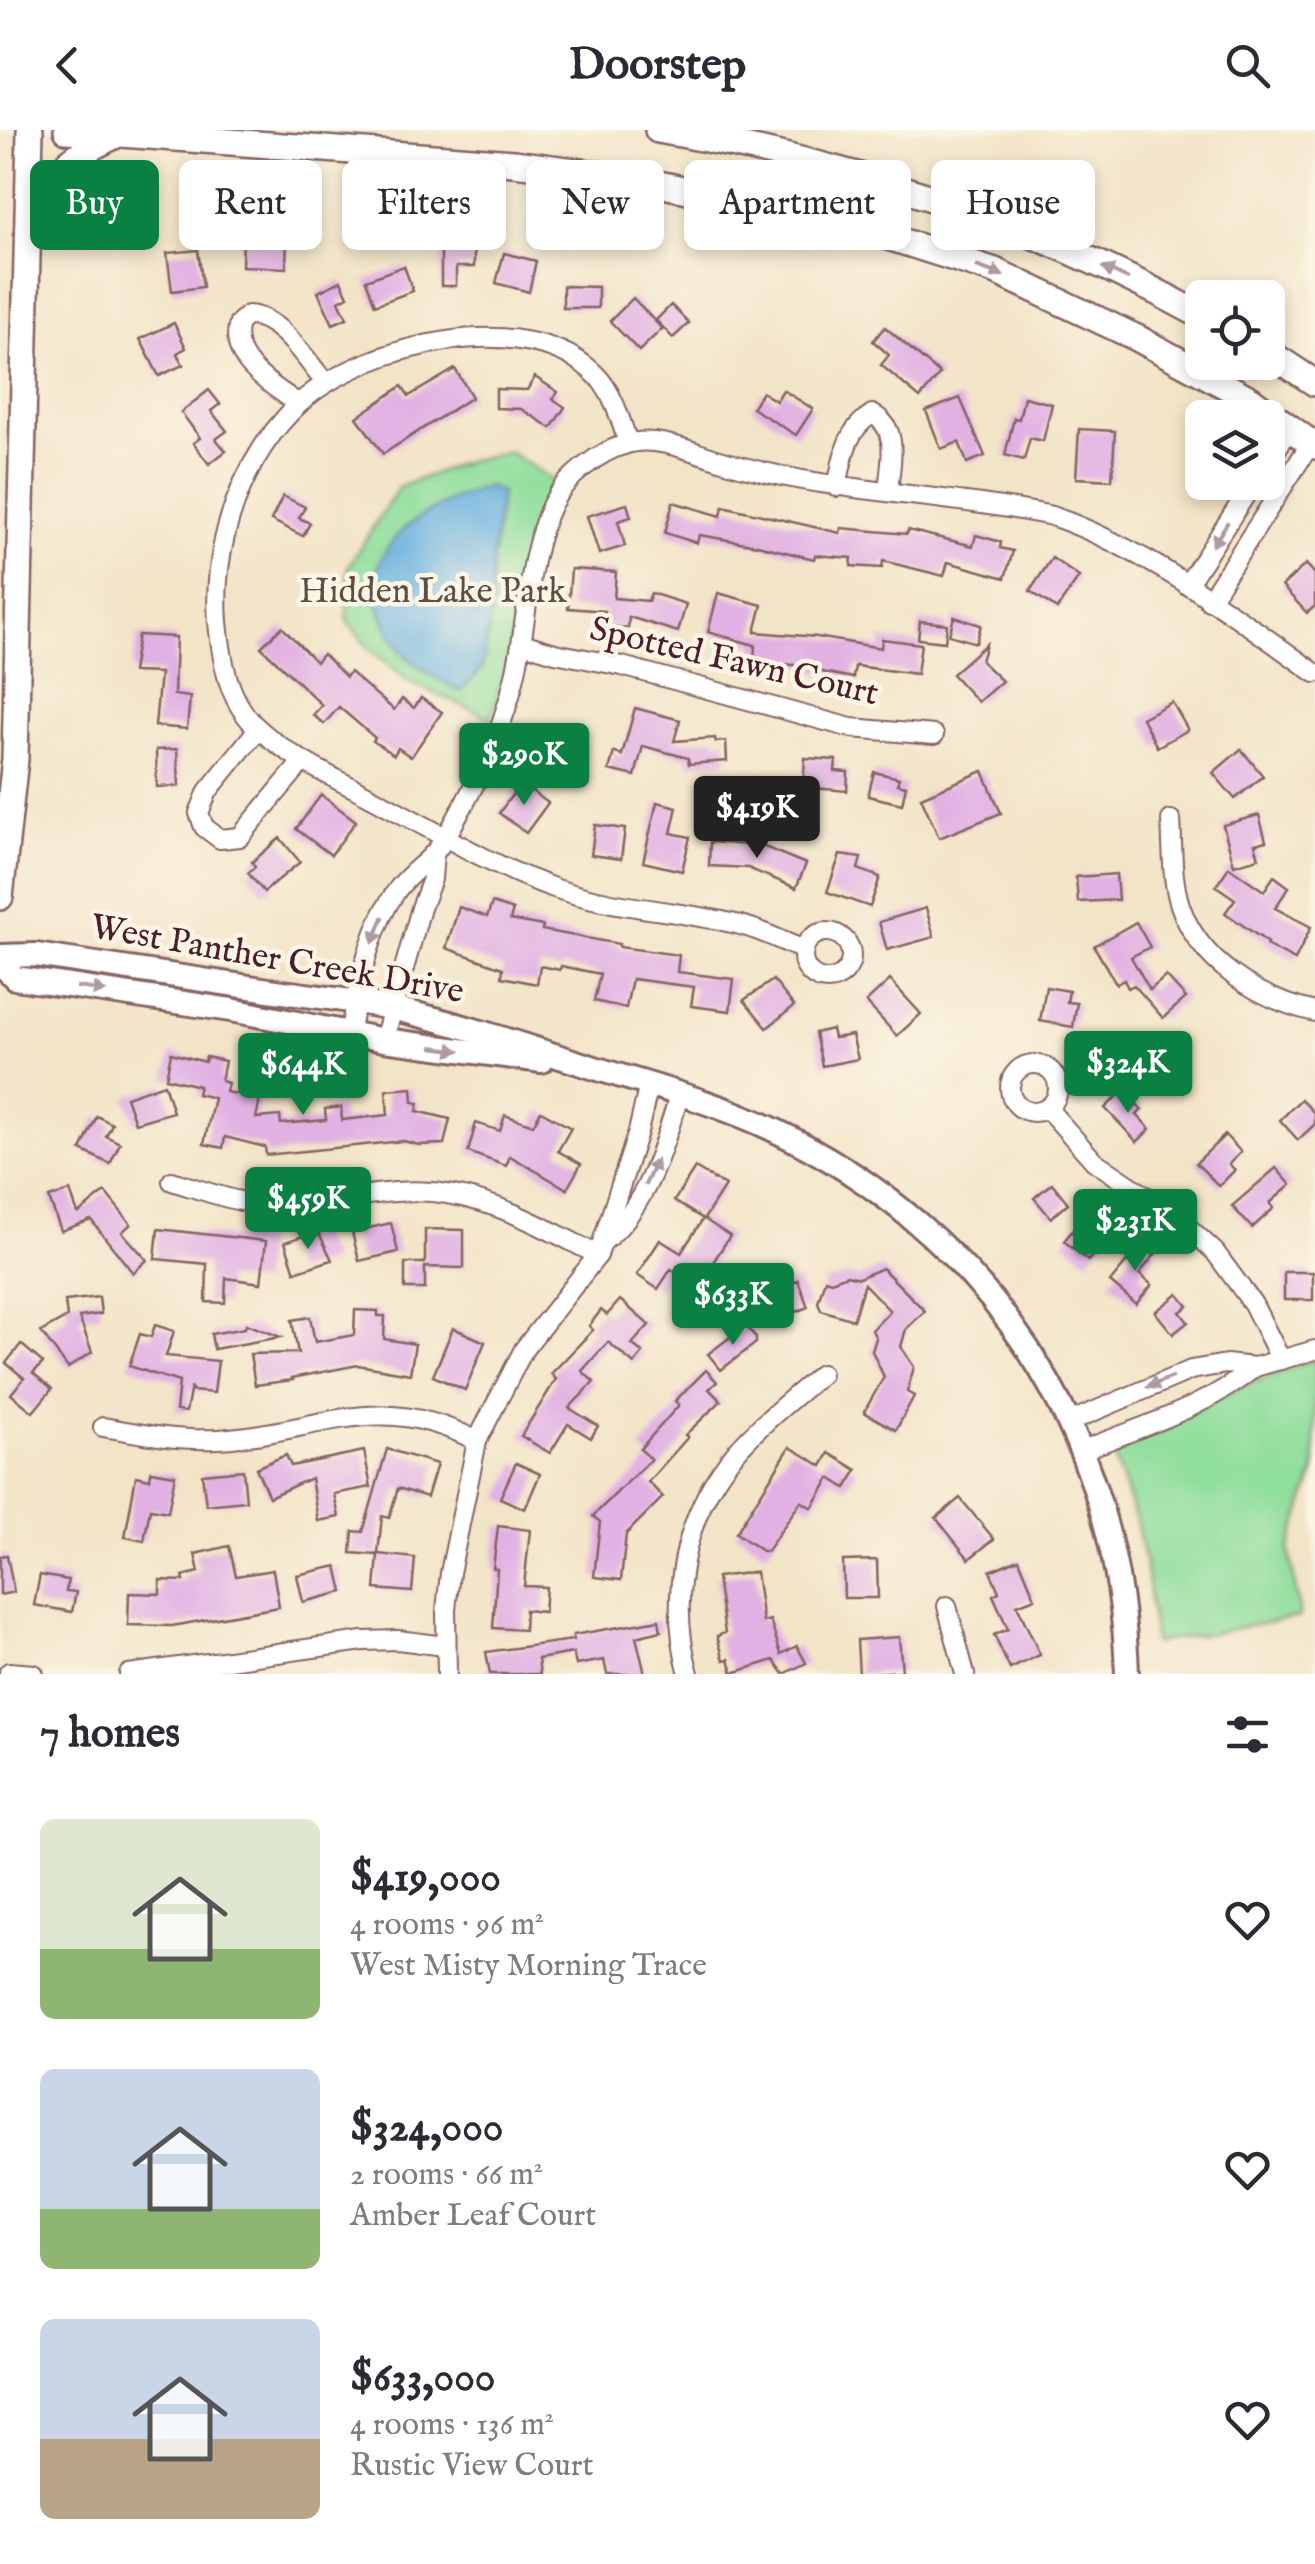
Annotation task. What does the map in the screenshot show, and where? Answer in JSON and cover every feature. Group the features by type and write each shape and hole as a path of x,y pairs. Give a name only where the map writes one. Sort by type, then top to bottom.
{"main road":[{"path":"0,897 30,130"},
{"path":"67,130 514,163 629,178 847,225 995,271 1137,338 1250,399 1313,444"},
{"path":"658,130 732,143 947,202 1158,291 1185,306"},
{"path":"28,227 54,174 70,160 122,132"},
{"path":"1285,364 1315,384"}],"street":[{"path":"299,404 267,383 249,364 236,331 248,315 262,316 274,323 326,382"},
{"path":"628,443 618,411 598,376 568,354 547,346 500,337 446,340 399,352 326,382 299,404 252,469 228,521 220,551 217,608 224,668 234,697 258,729 302,762 439,846 555,888 743,926 804,950"},
{"path":"837,487 852,432 872,414 882,419 892,439 888,492"},
{"path":"1285,436 1290,428"},
{"path":"384,1040 439,846 492,746 515,678 532,569 553,502 563,486 593,462 628,443 679,448 777,478 1052,516 1118,544 1187,585 1315,673"},
{"path":"1209,600 1313,444"},
{"path":"1187,585 1242,500"},
{"name":"Spotted Fawn Court","path":"522,642 851,728 934,735"},
{"path":"258,729 208,791 198,813 204,828 220,840 240,837 302,762"},
{"path":"1171,820 1180,906 1204,949 1239,979 1266,994 1315,1012"},
{"path":"349,1034 375,932 396,892 439,846"},
{"name":"West Panther Creek Drive","path":"0,960 36,955 391,1008 490,1033 680,1093 742,1116 815,1152 920,1224 977,1280 1036,1360 1069,1422 1106,1528 1116,1576 1127,1674"},
{"name":"West Panther Creek Drive","path":"0,960 15,978 231,1010 384,1040 596,1068"},
{"path":"601,1248 649,1084"},
{"path":"447,1674 450,1573 477,1441 524,1348 621,1228 642,1194 662,1150 680,1093"},
{"path":"1048,1108 1094,1161 1177,1216 1216,1252 1253,1304 1281,1360"},
{"path":"172,1181 259,1204 290,1206 400,1192 446,1193 482,1202 601,1248"},
{"path":"1069,1422 1191,1370 1226,1364 1255,1367 1315,1350"},
{"path":"1081,1451 1182,1410 1237,1382 1255,1367"},
{"path":"689,1674 678,1624 678,1595 683,1564 700,1513 734,1454 821,1374"},
{"path":"103,1427 178,1440 222,1439 339,1417 384,1416 430,1420 477,1441"},
{"path":"948,1606 965,1674"},
{"path":"129,1674 363,1641 398,1640 446,1646"},
{"path":"10,1672 34,1674"}],"green space":[{"name":"Hidden Lake Park","path":"509,452 554,481 530,547 491,718 409,682 368,647 347,621 348,567 399,487 470,460"},
{"path":"1315,1360 1315,1470 1289,1549 1300,1617 1154,1643 1147,1574 1136,1520 1110,1446 1263,1378"}],"water":[{"path":"489,486 501,492 492,562 491,620 482,669 461,692 424,670 401,650 386,625 371,584 384,554 403,530 445,503"}],"building":[{"path":"198,250 203,287 172,291 167,253"},
{"path":"243,250 287,250 286,268 242,266"},
{"path":"441,250 474,250 474,267 456,267 456,286 441,286"},
{"path":"504,253 536,261 529,292 496,283"},
{"path":"404,266 413,291 375,305 366,280"},
{"path":"341,281 348,296 339,301 347,318 333,324 318,292"},
{"path":"563,286 598,287 598,308 563,308"},
{"path":"633,298 662,329 639,351 610,321"},
{"path":"671,305 689,323 673,338 656,320"},
{"path":"174,323 186,348 177,353 183,365 159,376 140,339"},
{"path":"885,327 940,374 920,398 881,365 889,355 873,341"},
{"path":"455,369 472,397 383,454 357,417 402,386 409,396"},
{"path":"535,377 558,392 553,399 565,407 551,428 521,409 496,408 496,389 527,390"},
{"path":"209,390 220,404 211,411 227,431 216,439 226,451 209,464 193,443 200,438 181,412"},
{"path":"783,390 813,409 796,435 752,408 762,392 776,401"},
{"path":"1024,397 1052,404 1043,441 1030,438 1024,460 1005,455"},
{"path":"960,398 985,456 967,463 959,442 941,449 926,411"},
{"path":"1079,429 1115,431 1112,480 1076,478"},
{"path":"283,496 305,507 299,518 310,523 303,536 271,520"},
{"path":"673,502 721,516 723,506 840,533 841,528 907,534 908,530 973,546 976,535 1001,542 1000,548 1013,551 1005,578 948,562 944,576 883,561 882,568 851,566 852,558 815,555 814,559 699,535 697,543 665,533"},
{"path":"627,504 631,517 618,521 625,546 599,554 587,516"},
{"path":"1052,558 1079,577 1057,609 1030,591"},
{"path":"1306,564 1315,574 1315,606 1307,613 1282,586"},
{"path":"571,569 616,572 614,598 648,601 651,593 686,604 678,632 629,617 628,628 604,626 605,611 568,608"},
{"path":"718,593 762,605 755,632 881,648 882,639 921,644 917,674 855,666 853,678 812,667 754,661 755,645 708,632"},
{"path":"954,617 981,625 976,643 949,635"},
{"path":"920,621 947,624 945,642 918,639"},
{"path":"282,627 316,662 323,654 346,677 350,672 394,710 402,699 414,708 421,698 442,712 411,757 398,748 394,755 373,741 375,738 339,707 324,724 313,715 322,705 261,647"},
{"path":"138,635 176,637 174,695 190,697 187,729 155,726 160,673 132,672"},
{"path":"986,644 981,661 1002,681 978,702 952,674"},
{"path":"1172,702 1188,730 1157,747 1142,718"},
{"path":"635,708 680,720 674,741 726,741 727,761 689,764 688,758 643,746 635,776 609,770 614,752 622,755"},
{"path":"551,737 583,750 569,784 537,770"},
{"path":"177,749 179,786 157,787 156,750"},
{"path":"1241,749 1263,776 1235,799 1213,773"},
{"path":"805,758 836,760 835,771 848,772 847,791 803,787"},
{"path":"983,771 1001,813 939,838 921,797"},
{"path":"874,772 899,778 897,784 906,786 902,804 868,796"},
{"path":"521,783 548,803 526,833 499,813"},
{"path":"321,795 356,821 331,855 296,829"},
{"path":"657,802 677,807 671,833 690,837 682,871 643,862"},
{"path":"1259,815 1266,841 1255,844 1259,858 1234,865 1223,825"},
{"path":"595,825 625,829 621,859 591,855"},
{"path":"280,838 300,862 264,892 248,873 255,867 252,862"},
{"path":"710,842 762,846 806,864 796,888 748,868 709,866"},
{"path":"840,855 861,858 858,869 880,877 870,907 827,892"},
{"path":"1229,867 1264,891 1274,876 1289,887 1275,908 1311,927 1295,960 1266,945 1225,913 1235,899 1216,886"},
{"path":"1116,874 1118,900 1078,902 1076,877"},
{"path":"492,903 513,910 510,920 619,947 679,955 677,972 734,979 730,1011 691,1006 694,987 632,979 626,1008 594,1001 600,974 540,966 537,984 502,977 503,968 446,948 459,907 487,917"},
{"path":"926,908 934,937 887,950 879,922"},
{"path":"1136,922 1150,947 1131,957 1150,990 1166,976 1186,998 1163,1018 1134,985 1128,988 1124,980 1116,984 1094,946"},
{"path":"773,980 794,1006 767,1028 744,1000"},
{"path":"890,980 921,1014 897,1036 866,1002"},
{"path":"1046,987 1069,991 1067,1002 1077,1003 1073,1027 1040,1021"},
{"path":"832,1029 834,1038 852,1035 858,1059 822,1066 815,1033"},
{"path":"171,1053 205,1062 206,1057 225,1061 221,1081 228,1083 226,1092 260,1099 256,1118 280,1116 281,1124 326,1120 325,1109 341,1107 342,1120 388,1115 386,1090 412,1088 413,1102 419,1103 417,1111 450,1119 444,1144 403,1141 266,1155 265,1147 225,1137 223,1148 204,1144 214,1098 197,1094 199,1086 166,1078"},
{"path":"164,1084 173,1112 135,1123 126,1097"},
{"path":"1124,1090 1142,1110 1137,1115 1150,1129 1137,1142 1105,1108"},
{"path":"1301,1099 1315,1114 1315,1124 1298,1140 1280,1120"},
{"path":"541,1111 571,1128 558,1151 581,1164 567,1189 510,1156 506,1166 468,1152 476,1123 500,1131 505,1115 533,1125"},
{"path":"97,1116 112,1124 106,1136 120,1143 110,1164 81,1150"},
{"path":"1225,1135 1241,1152 1229,1164 1235,1170 1219,1186 1196,1163"},
{"path":"695,1168 725,1186 704,1219 730,1236 704,1276 696,1271 689,1282 671,1269 658,1289 637,1275 660,1240 681,1253 703,1219 674,1201"},
{"path":"1276,1168 1291,1185 1270,1203 1274,1208 1252,1228 1232,1206"},
{"path":"1052,1183 1068,1203 1051,1218 1034,1198"},
{"path":"70,1191 78,1214 105,1192 131,1224 122,1232 147,1260 133,1273 91,1220 61,1231 49,1198"},
{"path":"1085,1215 1111,1232 1088,1261 1064,1241"},
{"path":"391,1223 398,1252 359,1261 352,1232"},
{"path":"158,1229 266,1241 261,1283 226,1278 225,1303 206,1302 207,1264 155,1259"},
{"path":"425,1229 464,1230 464,1268 425,1267 425,1289 405,1289 405,1263 425,1263"},
{"path":"318,1231 332,1260 295,1272 285,1242"},
{"path":"1144,1241 1157,1252 1139,1274 1152,1285 1136,1304 1110,1282"},
{"path":"882,1268 925,1311 906,1329 901,1347 914,1367 907,1392 914,1396 896,1430 864,1412 884,1377 872,1351 876,1338 872,1330 890,1311 864,1284 853,1320 821,1310 818,1302 825,1279 831,1281 847,1275 859,1278"},
{"path":"1284,1272 1313,1272 1313,1300 1284,1300"},
{"path":"798,1280 808,1307 770,1322 760,1295"},
{"path":"1178,1294 1188,1306 1180,1312 1188,1322 1173,1334 1155,1312"},
{"path":"99,1297 101,1314 79,1317 92,1352 68,1368 41,1332 67,1317 65,1301"},
{"path":"620,1300 649,1325 632,1344 643,1353 634,1364 608,1342 582,1371 594,1382 569,1408 598,1426 591,1438 568,1424 550,1453 521,1436 556,1379 551,1374 593,1330 589,1326 601,1310 607,1315"},
{"path":"355,1310 378,1311 378,1316 385,1316 384,1339 415,1344 410,1374 358,1365 255,1385 250,1354 298,1353 292,1320 310,1317 315,1342 354,1335"},
{"path":"246,1324 281,1337 214,1349 211,1334 245,1328"},
{"path":"155,1325 174,1331 166,1356 218,1361 214,1393 192,1391 191,1387 186,1412 176,1411 179,1382 129,1366 140,1334 151,1337"},
{"path":"746,1325 756,1343 721,1370 708,1354"},
{"path":"453,1328 485,1342 465,1390 433,1376"},
{"path":"21,1344 43,1363 33,1373 52,1389 33,1412 11,1394 24,1378 6,1363"},
{"path":"706,1370 717,1382 709,1389 721,1401 685,1435 688,1437 648,1482 663,1497 626,1534 621,1580 594,1577 600,1522 593,1516 651,1459 640,1449 679,1405 675,1401"},
{"path":"790,1447 822,1466 829,1453 857,1470 846,1488 830,1478 812,1508 801,1501 767,1551 762,1551 736,1533"},
{"path":"387,1449 437,1464 427,1497 398,1488 389,1518 382,1516 378,1554 415,1558 412,1592 375,1589 378,1555 351,1553 353,1531 363,1532"},
{"path":"364,1451 371,1487 334,1494 339,1517 318,1521 311,1478 269,1497 256,1468 286,1455 291,1466"},
{"path":"516,1463 540,1474 525,1509 500,1498"},
{"path":"243,1470 246,1501 206,1505 202,1474"},
{"path":"151,1471 175,1475 168,1512 150,1509 144,1541 125,1537 136,1476 150,1479"},
{"path":"960,1498 994,1539 969,1559 936,1518"},
{"path":"498,1526 530,1530 524,1586 546,1587 544,1612 525,1610 524,1630 493,1628"},
{"path":"229,1546 236,1576 273,1570 279,1607 172,1626 128,1625 129,1593 160,1594 160,1580 184,1581 183,1576 199,1572 195,1554"},
{"path":"7,1555 14,1592 0,1595 0,1556"},
{"path":"1019,1559 1035,1598 1017,1605 1040,1655 1010,1669 994,1635 1008,1629 993,1595 999,1592 990,1571"},
{"path":"877,1560 878,1598 844,1598 843,1561"},
{"path":"337,1566 343,1592 303,1602 297,1575"},
{"path":"756,1572 763,1622 770,1620 781,1654 797,1646 806,1663 784,1674 774,1660 733,1673 729,1659 724,1660 717,1636 725,1633 717,1577"},
{"path":"40,1575 68,1580 66,1591 76,1592 72,1612 34,1605"},
{"path":"659,1620 661,1631 636,1637 645,1674 607,1674 604,1660 576,1665 573,1653 538,1659 540,1674 490,1674 486,1652 573,1640 573,1635"},
{"path":"899,1637 902,1671 859,1674 857,1640"}]}
